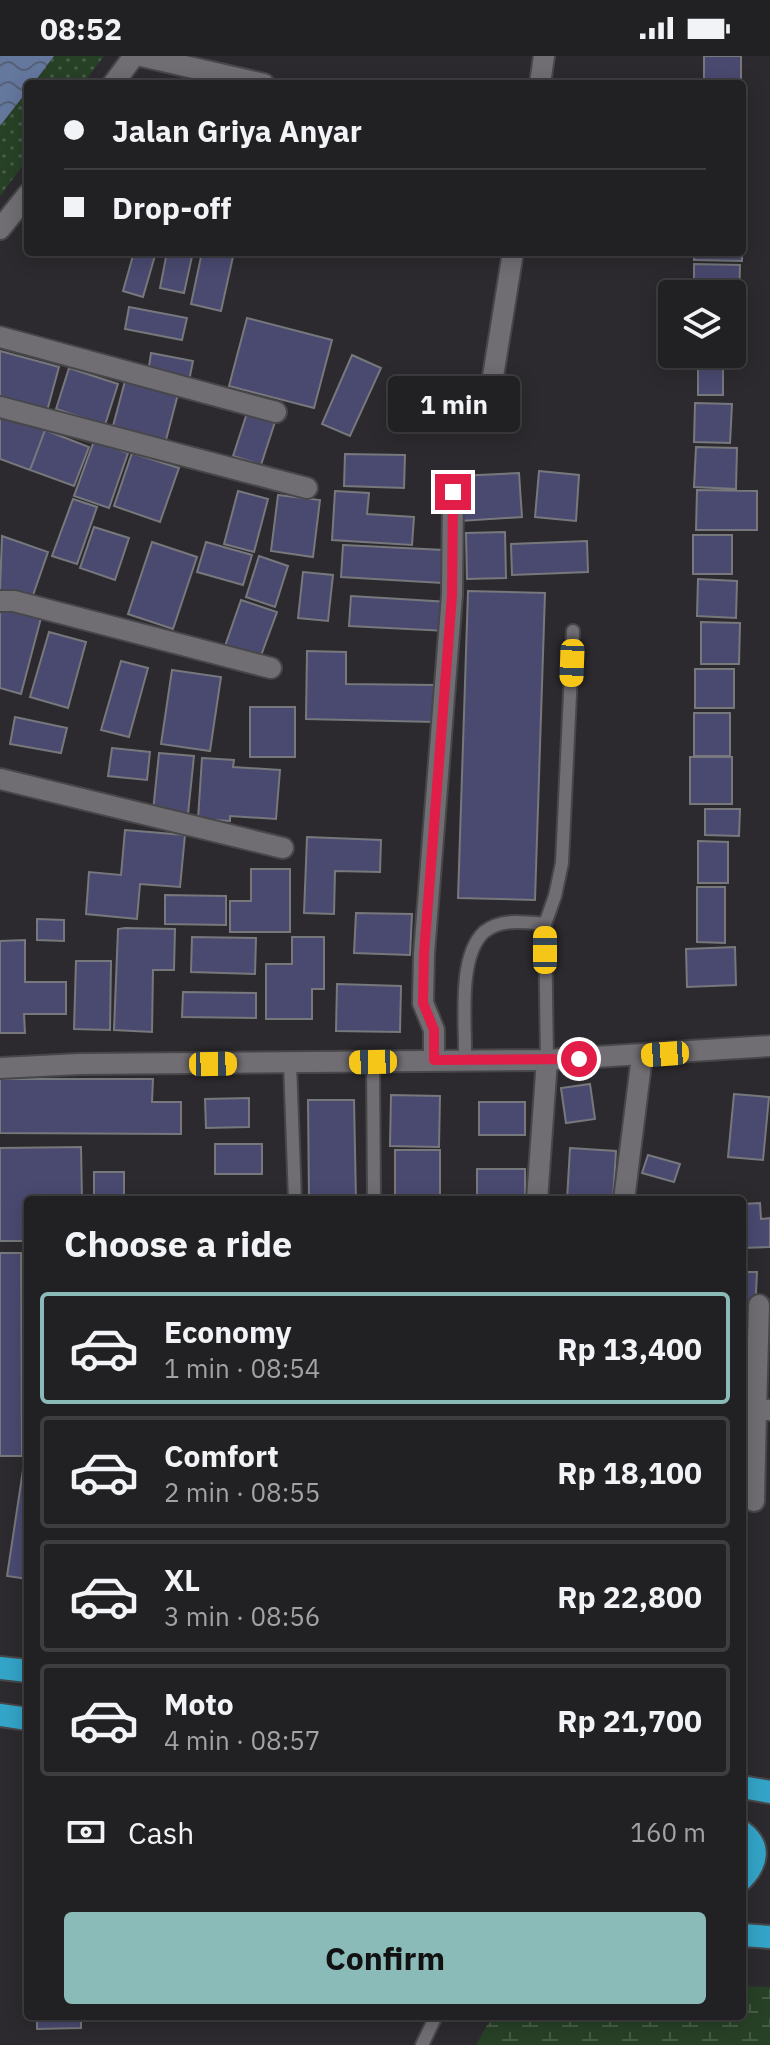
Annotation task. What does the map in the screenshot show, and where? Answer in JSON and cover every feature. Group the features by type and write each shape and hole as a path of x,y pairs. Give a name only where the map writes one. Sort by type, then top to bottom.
{"highway":[{"path":"0,1668 24,1671"},
{"path":"0,1715 24,1718"},
{"path":"746,1788 770,1792"},
{"path":"746,1835 752,1839 756,1852 746,1875"},
{"path":"746,1935 770,1937"}],"street":[{"path":"116,80 134,56"},
{"path":"141,56 246,80"},
{"path":"541,80 544,56"},
{"path":"0,229 24,199"},
{"path":"486,420 512,256"},
{"path":"0,337 276,412"},
{"path":"0,407 307,488"},
{"path":"434,1060 434,1030 423,1003 424,954 452,595 453,492"},
{"path":"0,601 14,601 271,668"},
{"path":"0,779 283,848"},
{"path":"0,1068 80,1064 547,1060 770,1046"},
{"path":"624,1196 642,1056"},
{"path":"537,1196 547,1060"},
{"path":"754,1501 763,1410 759,1305"}],"lane":[{"path":"547,1060 545,924 562,863 573,631"},
{"path":"465,1059 467,965 475,946 484,933 498,925 519,921 545,924"},
{"path":"373,1062 374,1196"},
{"path":"290,1063 295,1196"},
{"path":"422,2045 434,2020"}],"green space":[{"path":"54,56 104,56 86,80 36,80"},
{"path":"24,95 24,163 0,196 0,126"},
{"path":"746,1986 770,1987 770,2045 476,2045 487,2025 494,2020 746,2020"}],"water":[{"path":"0,56 54,56 36,80 24,80 24,95 0,126"}],"building":[{"path":"704,56 741,56 741,80 704,80"},
{"path":"133,256 155,256 143,297 123,291"},
{"path":"166,256 192,256 184,293 160,288"},
{"path":"201,256 233,256 221,311 191,304"},
{"path":"694,256 742,256 742,261 694,260"},
{"path":"694,264 740,265 740,280 694,280"},
{"path":"129,307 187,318 182,340 125,329"},
{"path":"247,318 332,340 314,408 229,386"},
{"path":"0,351 59,367 47,411 0,398"},
{"path":"151,353 193,361 189,381 148,373"},
{"path":"352,355 381,368 350,436 322,424"},
{"path":"69,368 118,384 105,425 56,409"},
{"path":"698,368 723,368 723,395 698,395"},
{"path":"125,381 178,394 166,440 113,426"},
{"path":"695,403 732,404 730,443 694,442"},
{"path":"247,413 275,422 261,465 233,456"},
{"path":"0,415 45,430 30,470 0,459"},
{"path":"45,430 89,447 74,486 30,470"},
{"path":"94,441 128,453 109,508 74,496"},
{"path":"696,447 737,448 736,489 694,487"},
{"path":"132,453 179,468 160,522 114,506"},
{"path":"345,454 405,455 404,488 344,486"},
{"path":"539,471 579,475 576,521 535,517"},
{"path":"519,473 522,517 460,521 458,476"},
{"path":"697,490 757,491 757,530 696,530"},
{"path":"238,491 268,499 254,552 224,544"},
{"path":"335,491 369,493 367,514 414,517 412,545 332,540"},
{"path":"278,495 320,500 313,557 271,551"},
{"path":"73,499 97,507 77,564 52,556"},
{"path":"94,527 129,538 115,580 80,568"},
{"path":"505,532 506,578 467,579 466,533"},
{"path":"693,535 732,535 732,574 693,574"},
{"path":"2,536 48,552 31,601 0,590"},
{"path":"587,541 588,572 512,575 511,544"},
{"path":"152,542 197,557 173,629 128,614"},
{"path":"206,542 252,555 243,585 197,572"},
{"path":"343,545 444,550 442,583 341,577"},
{"path":"259,556 288,566 275,607 246,597"},
{"path":"303,572 333,575 328,621 298,618"},
{"path":"698,579 737,581 736,618 697,616"},
{"path":"468,591 545,593 535,900 458,898"},
{"path":"351,596 449,602 447,631 349,626"},
{"path":"241,600 277,612 259,661 224,649"},
{"path":"0,608 41,618 21,694 0,688"},
{"path":"701,622 740,623 739,664 701,664"},
{"path":"49,632 86,642 68,708 30,697"},
{"path":"307,651 346,652 346,684 435,685 435,722 306,719"},
{"path":"121,661 148,668 129,737 101,730"},
{"path":"695,669 734,669 734,708 695,708"},
{"path":"172,670 221,677 210,751 161,744"},
{"path":"250,707 295,707 295,757 250,757"},
{"path":"694,713 730,713 730,756 694,756"},
{"path":"15,717 67,728 61,753 10,744"},
{"path":"112,748 150,752 147,780 108,776"},
{"path":"159,753 194,756 188,814 153,811"},
{"path":"690,757 732,757 732,804 690,804"},
{"path":"202,758 234,760 233,767 280,770 276,819 230,816 230,821 198,819"},
{"path":"705,809 740,809 739,836 705,835"},
{"path":"125,830 185,835 180,887 140,884 137,919 86,914 89,872 121,875"},
{"path":"307,837 381,840 380,872 335,871 334,914 304,913"},
{"path":"698,841 728,842 728,883 698,883"},
{"path":"251,869 290,869 290,932 230,932 230,901 251,901"},
{"path":"697,887 725,887 725,943 697,942"},
{"path":"165,895 226,896 226,925 165,924"},
{"path":"356,913 412,914 410,955 354,953"},
{"path":"37,919 64,920 64,941 37,940"},
{"path":"118,929 175,929 174,970 153,970 152,1032 114,1030"},
{"path":"192,937 256,938 255,974 191,972"},
{"path":"292,937 324,937 324,989 312,989 312,1019 266,1019 266,964 292,964"},
{"path":"25,940 25,982 66,982 66,1014 24,1014 25,1033 0,1033 0,941"},
{"path":"735,947 736,985 687,987 686,949"},
{"path":"76,961 111,961 110,1030 74,1029"},
{"path":"337,984 401,986 400,1032 336,1031"},
{"path":"183,992 256,993 256,1018 182,1017"},
{"path":"0,1079 153,1079 152,1102 181,1102 181,1134 0,1133"},
{"path":"590,1084 595,1119 566,1123 561,1088"},
{"path":"734,1094 769,1097 763,1160 728,1157"},
{"path":"391,1095 440,1096 439,1147 390,1146"},
{"path":"249,1098 249,1127 206,1128 205,1099"},
{"path":"308,1100 354,1100 356,1196 309,1196"},
{"path":"479,1102 525,1102 525,1135 479,1135"},
{"path":"215,1144 262,1144 262,1174 215,1174"},
{"path":"81,1147 82,1196 24,1196 24,1241 0,1241 0,1148"},
{"path":"570,1148 616,1151 613,1196 567,1196"},
{"path":"395,1150 440,1150 440,1196 395,1196"},
{"path":"648,1155 680,1164 674,1182 642,1173"},
{"path":"477,1169 525,1169 525,1196 477,1196"},
{"path":"94,1172 124,1172 124,1196 94,1196"},
{"path":"760,1203 761,1219 770,1218 770,1247 746,1248 746,1204"},
{"path":"0,1253 21,1253 22,1456 0,1456"},
{"path":"746,1272 757,1272 754,1335 746,1335"},
{"path":"23,1470 24,1470 24,1578 7,1576"},
{"path":"37,2020 81,2020 81,2028 37,2029"}],"route":[{"path":"453,492 452,595 424,954 423,1003 433,1023 434,1060 579,1059"}]}
